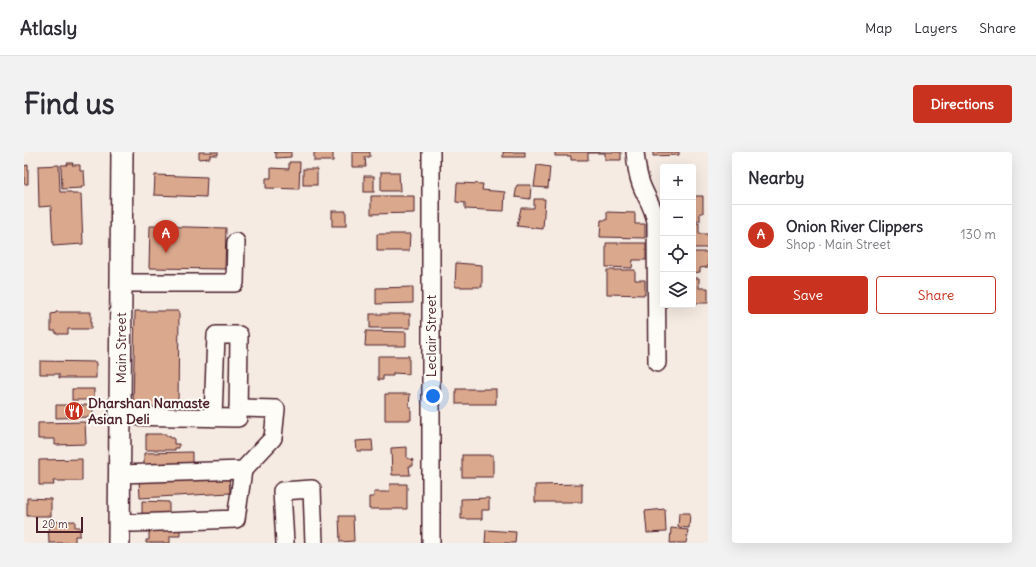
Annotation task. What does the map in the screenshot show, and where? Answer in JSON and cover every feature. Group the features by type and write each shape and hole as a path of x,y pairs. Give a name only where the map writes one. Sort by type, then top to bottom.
{"main road":[{"name":"Main Street","path":"119,543 122,152"}],"street":[{"name":"Leclair Street","path":"431,152 431,543"},
{"path":"635,152 636,165 641,185 652,206 656,222 658,363"},
{"path":"121,283 235,283 236,242"},
{"path":"120,416 213,418 238,418 240,335 216,335 213,418"},
{"path":"119,522 134,523 236,520 243,470 273,438 276,409 238,408"},
{"path":"120,474 243,470"},
{"path":"285,543 282,491 312,489 314,543"}],"building":[{"path":"199,152 218,152 218,155 210,155 210,158 199,159"},
{"path":"274,152 291,152 291,157 276,158 276,153"},
{"path":"314,152 333,152 333,161 314,161"},
{"path":"352,152 370,152 370,157 365,157 366,167 352,167"},
{"path":"503,152 525,152 525,157 503,157"},
{"path":"555,152 621,152 621,160 605,160 605,153 588,153 588,160 571,160 571,156 555,156"},
{"path":"653,152 679,152 679,155 653,156"},
{"path":"289,162 300,162 299,189 266,188 266,178 271,178 271,168 289,169"},
{"path":"67,163 73,163 72,165 80,165 80,171 84,171 85,186 81,186 82,188 62,189 61,165 67,165"},
{"path":"28,165 28,184 24,184 24,166"},
{"path":"59,165 60,192 81,194 83,244 53,246 51,206 39,207 38,166"},
{"path":"537,165 550,167 548,188 534,187"},
{"path":"303,169 317,169 317,185 303,185"},
{"path":"381,172 399,172 400,191 381,191"},
{"path":"155,175 207,177 206,197 154,195"},
{"path":"364,176 374,176 374,192 364,192"},
{"path":"457,183 483,184 482,190 505,192 504,211 465,209 465,203 456,202"},
{"path":"517,185 531,185 530,199 515,197"},
{"path":"371,196 414,196 414,213 371,214"},
{"path":"696,196 703,196 703,213 700,213 700,221 696,221"},
{"path":"534,199 545,199 543,229 517,226 521,208 534,208"},
{"path":"332,211 346,211 346,226 332,226"},
{"path":"607,212 635,213 635,224 645,224 645,238 600,237 601,220 607,220"},
{"path":"696,223 699,223 699,234 708,234 708,248 696,248"},
{"path":"150,226 226,228 225,269 149,268"},
{"path":"377,234 410,234 409,251 377,251"},
{"path":"606,243 646,243 646,260 633,260 632,268 606,267"},
{"path":"696,252 708,252 708,267 700,268 700,272 696,273"},
{"path":"456,263 482,265 482,287 455,287"},
{"path":"607,270 635,270 635,280 645,280 645,295 607,294"},
{"path":"696,278 699,278 699,288 708,288 708,303 696,303"},
{"path":"413,287 413,303 376,304 376,288"},
{"path":"135,311 179,311 178,407 133,407"},
{"path":"56,312 91,312 91,329 68,329 68,334 56,334 56,331 51,331 51,314"},
{"path":"370,314 410,314 410,328 370,328"},
{"path":"366,331 406,332 406,346 365,346"},
{"path":"378,356 409,356 409,374 393,373 393,376 383,376 383,380 378,380"},
{"path":"40,361 96,362 96,378 59,378 59,374 40,374"},
{"path":"72,389 94,389 94,400 72,400"},
{"path":"456,389 496,389 496,404 456,404"},
{"path":"385,394 410,394 409,407 411,407 411,420 385,420"},
{"name":"Dharshan Namaste Asian Deli","path":"56,405 93,405 93,417 56,418"},
{"path":"85,422 86,444 55,445 55,439 38,439 38,423"},
{"path":"146,434 166,434 166,436 170,436 170,438 174,438 174,444 179,444 179,448 175,448 175,450 146,450"},
{"path":"372,440 373,451 357,451 356,441"},
{"path":"407,447 407,458 413,460 413,466 409,466 410,475 392,475 391,448"},
{"path":"192,452 192,465 144,470 144,453"},
{"path":"462,455 493,455 493,477 462,477"},
{"path":"82,459 82,481 53,481 54,485 39,485 39,460"},
{"path":"229,475 230,493 140,498 139,480"},
{"path":"390,484 407,484 407,509 369,509 369,497 374,497 374,492 389,492"},
{"path":"582,484 582,502 535,502 535,485"},
{"path":"27,498 51,499 51,516 27,516"},
{"path":"489,498 489,510 482,510 482,519 461,519 461,499"},
{"path":"142,501 169,502 169,515 142,515"},
{"path":"665,509 666,532 647,533 645,511"},
{"path":"679,513 690,513 689,528 678,527"},
{"path":"339,516 353,516 354,541 340,542"},
{"path":"75,521 75,527 80,527 80,536 75,536 75,543 49,543 48,522"},
{"path":"149,527 180,527 180,536 170,536 170,543 146,543 146,540 149,540"},
{"path":"671,528 688,530 686,543 670,543"},
{"path":"486,530 516,532 515,543 485,543"}],"place":[{"name":"Onion River Clippers","path":"166,253"},
{"name":"Dharshan Namaste Asian Deli","path":"74,411"}]}
